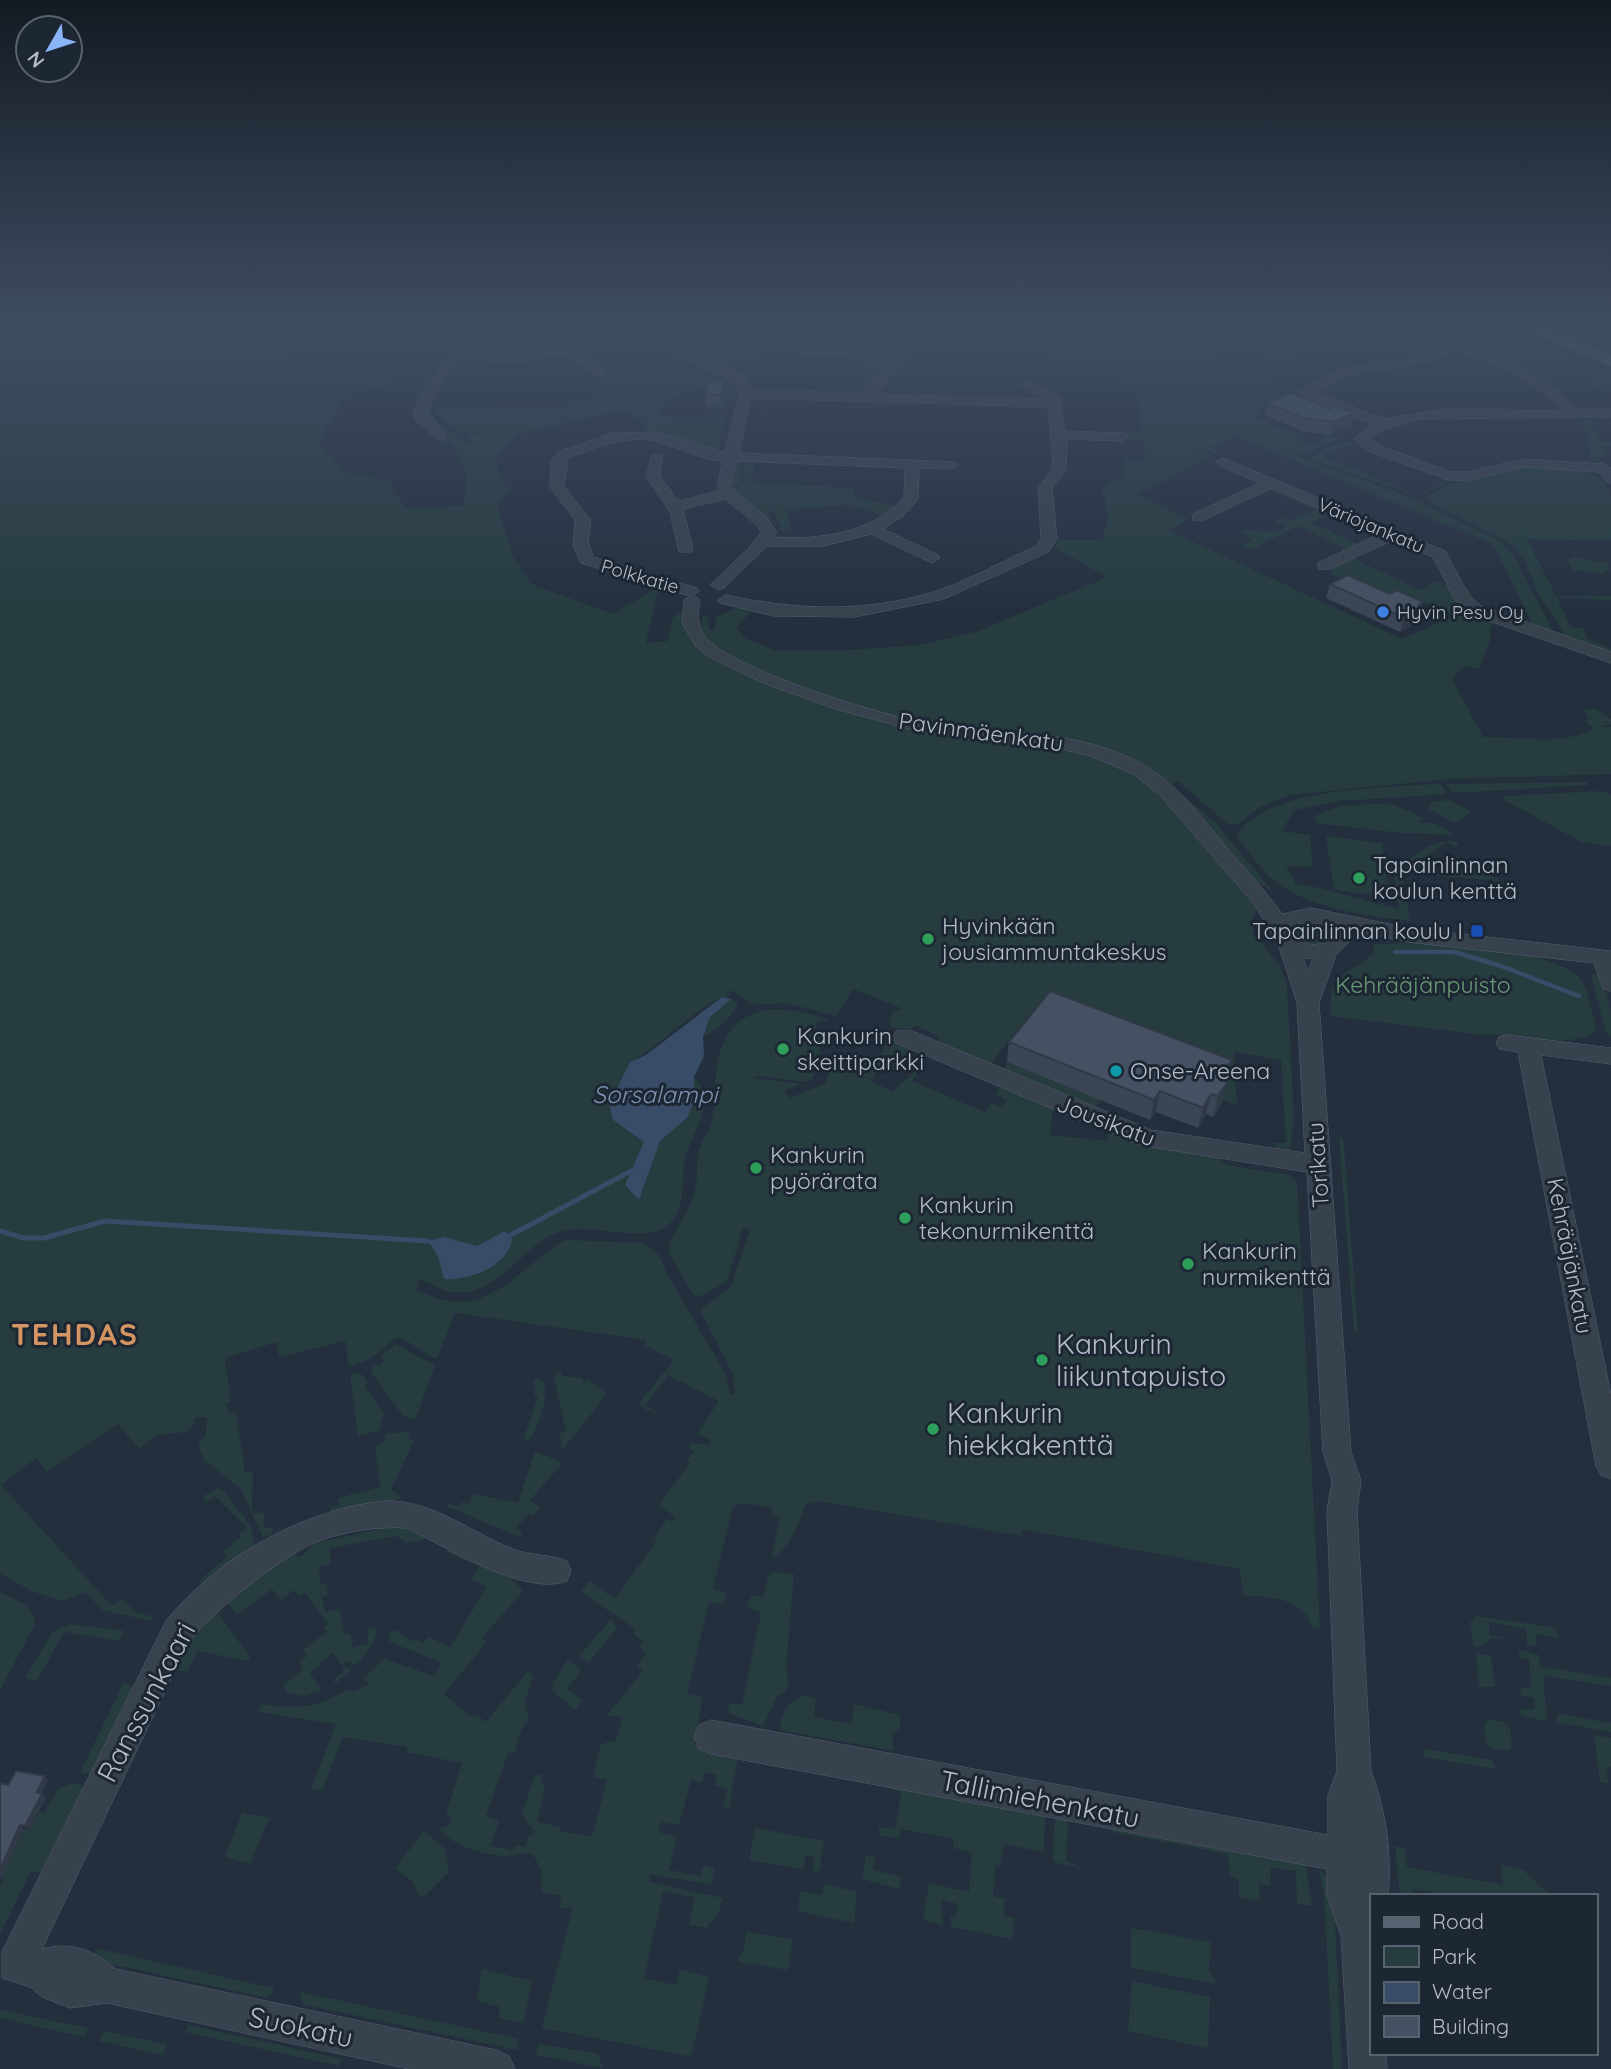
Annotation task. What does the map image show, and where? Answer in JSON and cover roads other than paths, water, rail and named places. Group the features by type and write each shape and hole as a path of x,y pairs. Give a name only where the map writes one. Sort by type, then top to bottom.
{"street":[{"path":"427,424 440,437"},
{"path":"737,424 723,482 727,494 755,523 763,541"},
{"path":"912,464 911,499 872,529 826,540 763,541 718,596 692,625 689,620 692,595 718,596 774,611 854,612 938,596 1033,554 1047,544 1049,539 1045,487 1059,469 1057,424"},
{"path":"1384,424 1362,437 1362,442 1449,476 1468,476 1524,463 1608,473"},
{"path":"1058,435 1122,437"},
{"name":"Polkkatie","path":"692,595 587,560 580,550 579,542 583,520 557,487 558,462 569,451 620,436 662,437 706,455 729,457"},
{"path":"729,457 951,465"},
{"path":"657,458 653,477 675,506 683,529 685,549"},
{"name":"Väriojankatu","path":"1223,462 1439,554 1463,600 1475,610 1611,658"},
{"path":"1198,517 1272,483"},
{"path":"675,506 727,494"},
{"path":"872,529 932,558"},
{"path":"1324,566 1393,534"},
{"name":"Pavinmäenkatu","path":"692,625 697,638 716,655 882,718 925,728 1045,738 1088,748 1125,762 1176,796 1275,916 1285,936"},
{"name":"Pavinmäenkatu","path":"1245,880 1318,917"},
{"path":"1408,935 1329,951 1308,951 1285,936 1282,923 1292,917 1318,917 1408,935 1607,958 1611,984"},
{"path":"1318,917 1340,936 1329,951"},
{"name":"Torikatu","path":"1285,936 1308,1003 1337,1452 1331,1467 1332,1480 1342,1511 1354,1771 1345,1795 1357,1858 1345,1895 1359,1936 1368,2069"},
{"name":"Torikatu","path":"1308,1003 1329,951"},
{"name":"Jousikatu","path":"904,1037 1148,1139 1318,1164"},
{"name":"Kehrääjänkatu","path":"1611,1056 1518,1044 1611,1466"},
{"name":"Ranssunkaari","path":"18,1966 177,1632 196,1610 311,1530 394,1513 410,1515 513,1564 556,1571"},
{"name":"Tallimiehenkatu","path":"711,1737 1357,1858"},
{"name":"Suokatu","path":"18,1966 52,1986 80,1992 107,1985 496,2069"}],"water":[{"name":"Sorsalampi","path":"722,997 731,999 710,1017 703,1037 704,1056 694,1077 694,1101 687,1118 660,1141 639,1200 625,1185 644,1142 613,1120 609,1104 630,1062 646,1055"},
{"path":"505,1231 512,1240 503,1258 495,1265 464,1278 444,1279 438,1256 428,1241 444,1237 477,1246"}],"waterway":[{"path":"1395,952 1454,952 1501,966 1579,996"},
{"path":"509,1236 631,1171"},
{"path":"0,1231 23,1238 44,1238 105,1221 428,1241"}],"place":[{"name":"Hyvin Pesu Oy","path":"1383,612"},
{"name":"Tapainlinnan koulun kenttä","path":"1359,878"},
{"name":"Tapainlinnan koulu I","path":"1477,931"},
{"name":"Hyvinkään jousiammuntakeskus","path":"928,939"},
{"name":"Kankurin skeittiparkki","path":"783,1049"},
{"name":"Onse-Areena","path":"1116,1071"},
{"name":"Kankurin pyörärata","path":"756,1168"},
{"name":"Kankurin tekonurmikenttä","path":"905,1218"},
{"name":"Kankurin nurmikenttä","path":"1188,1264"},
{"name":"Kankurin liikuntapuisto","path":"1042,1360"},
{"name":"Kankurin hiekkakenttä","path":"933,1429"}],"district":[{"name":"TEHDAS","path":"75,1335"}],"park label":[{"name":"Kehrääjänpuisto","path":"1423,985"}]}
